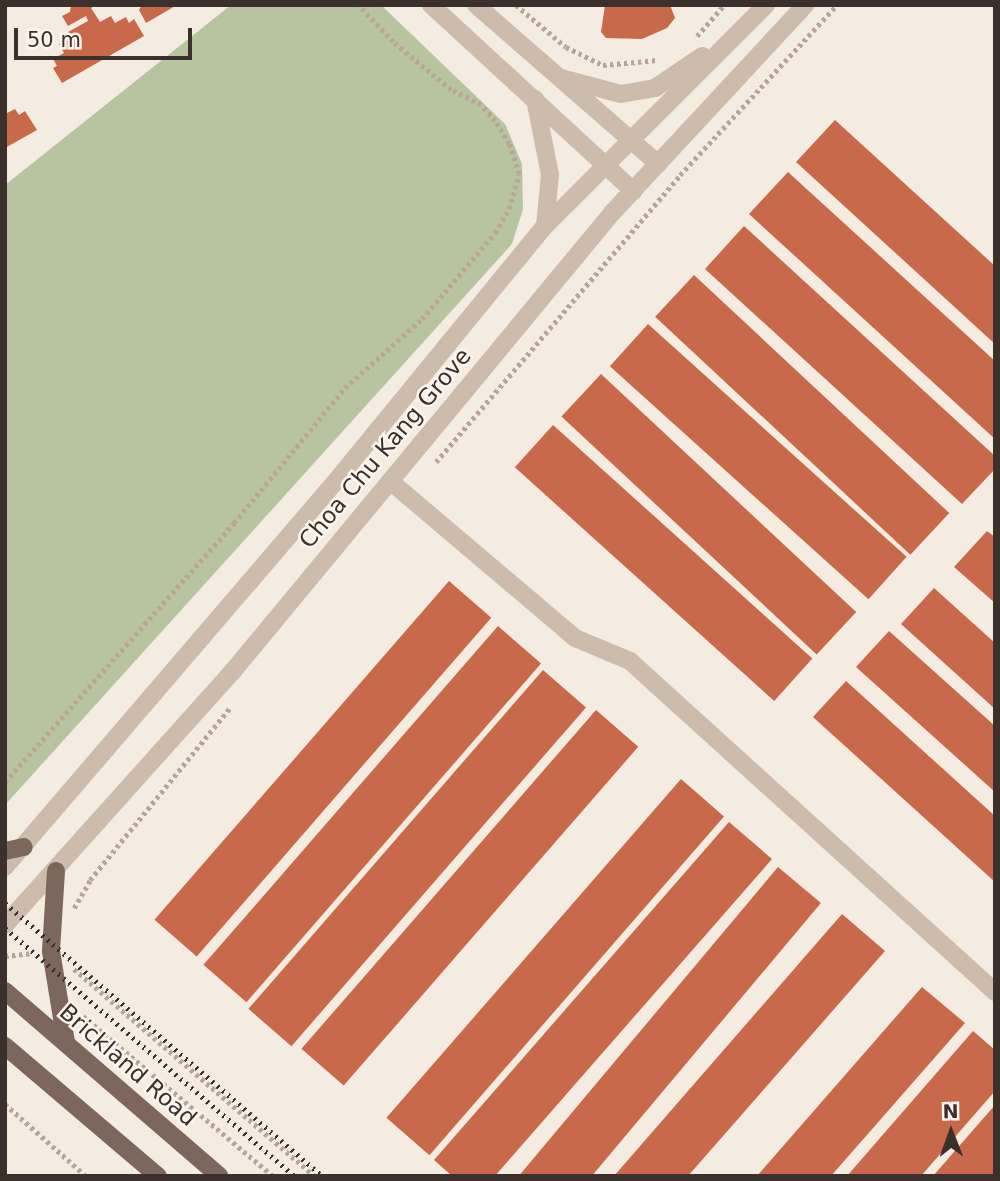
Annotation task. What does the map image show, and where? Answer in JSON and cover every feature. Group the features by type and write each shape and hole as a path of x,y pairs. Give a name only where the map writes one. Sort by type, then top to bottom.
{"main road":[{"path":"5,851 24,847"},
{"path":"56,871 51,951 65,1043"},
{"name":"Brickland Road","path":"5,991 219,1176"},
{"path":"5,1046 158,1176"}],"street":[{"path":"431,5 633,191"},
{"path":"476,5 657,164"},
{"name":"Choa Chu Kang Grove","path":"5,867 336,481 545,226 628,140 766,5"},
{"name":"Choa Chu Kang Grove","path":"5,925 233,671 633,191 806,5"},
{"path":"554,76 608,94 655,88 740,31"},
{"path":"535,98 550,175 545,226"},
{"path":"390,481 575,638 630,661 995,992"}],"path":[{"path":"5,782 234,523 345,388 422,319 495,233 509,209 519,173 495,121 481,105 451,90 393,42 358,5"},
{"path":"516,5 565,47 603,65 663,58"},
{"path":"686,45 724,5"},
{"path":"429,470 680,175 837,5"},
{"path":"72,913 90,880 236,702"},
{"path":"67,971 67,961 315,1176"},
{"path":"77,1011 273,1176"},
{"path":"5,1104 86,1176"}],"green space":[{"path":"231,5 381,5 505,124 522,164 523,209 512,244 5,805 5,185"}],"building":[{"path":"71,5 96,5 91,8 100,22 111,16 115,23 126,17 129,23 134,19 144,36 62,83 53,68 57,66 53,59 64,53 59,44 71,38 68,32 88,21 86,16 68,26 62,16 70,12"},
{"path":"142,5 177,5 146,23 139,10"},
{"path":"605,5 670,5 675,18 667,28 642,39 606,38 601,32"},
{"path":"15,109 19,115 25,111 37,130 5,148 5,114"},
{"path":"835,120 995,266 995,344 796,162"},
{"path":"788,172 995,361 995,439 749,214"},
{"path":"744,226 995,456 995,469 962,504 705,269"},
{"path":"694,275 949,513 910,555 655,317"},
{"path":"648,324 907,557 868,599 610,366"},
{"path":"601,374 856,612 817,654 561,416"},
{"path":"553,425 812,659 774,701 515,467"},
{"path":"987,531 995,537 995,603 954,567"},
{"path":"449,581 491,618 197,957 154,920"},
{"path":"934,588 995,643 995,709 901,624"},
{"path":"498,626 541,663 246,1002 203,965"},
{"path":"889,631 995,726 995,792 856,667"},
{"path":"543,670 586,707 291,1046 248,1009"},
{"path":"846,681 995,816 995,882 813,717"},
{"path":"596,710 638,747 344,1086 301,1049"},
{"path":"681,779 724,816 429,1155 386,1118"},
{"path":"729,822 772,859 495,1176 452,1176 434,1160"},
{"path":"778,867 821,903 592,1176 519,1176"},
{"path":"842,914 885,951 688,1176 614,1176"},
{"path":"922,987 965,1023 831,1176 757,1176"},
{"path":"973,1031 995,1050 995,1091 921,1176 847,1176"},
{"path":"995,1105 995,1176 933,1176"}],"railway":[{"path":"5,903 322,1176"},
{"path":"5,928 294,1176"}]}
